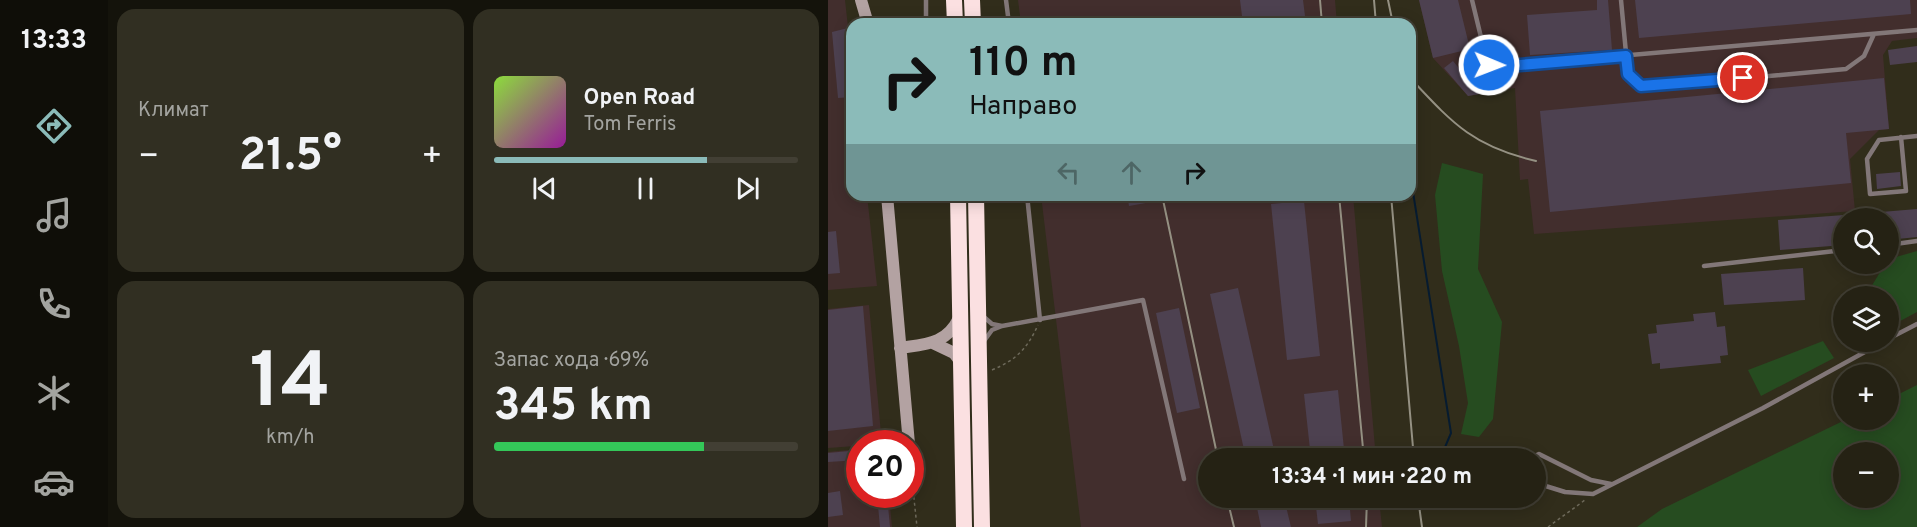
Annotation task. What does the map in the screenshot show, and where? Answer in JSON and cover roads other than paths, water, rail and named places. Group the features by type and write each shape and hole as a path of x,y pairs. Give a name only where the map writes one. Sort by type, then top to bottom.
{"highway":[{"path":"954,0 955,18"},
{"path":"972,0 973,18"},
{"path":"958,201 964,527"},
{"path":"976,201 982,527"}],"street":[{"path":"861,0 866,18"},
{"path":"888,201 908,430"},
{"path":"900,348 933,343 953,330 961,314"},
{"path":"933,343 954,353 962,364"}],"lane":[{"path":"926,0 926,18"},
{"path":"1006,0 1008,18"},
{"path":"1472,0 1487,62 1491,66 1917,30"},
{"path":"1621,0 1626,56 1631,79 1648,87 1846,69 1858,63 1874,33"},
{"path":"1901,137 1906,191 1870,194 1867,159 1879,140 1901,137 1917,136"},
{"path":"1028,201 1040,320"},
{"path":"1899,243 1917,241"},
{"path":"1704,266 1833,251"},
{"path":"980,352 992,330 1002,326 1143,300 1184,479"},
{"path":"979,308 985,319 992,324 1002,326"},
{"path":"1899,333 1917,324"},
{"path":"1546,486 1572,494 1593,494 1617,484 1864,352"},
{"path":"1546,458 1591,480 1617,484"}],"waterway":[{"path":"1414,201 1451,433 1445,448"}],"railway":[{"path":"1320,0 1322,18"},
{"path":"1374,0 1376,18"},
{"path":"1388,0 1392,18"},
{"path":"1416,84 1454,122 1481,141 1497,149 1536,161"},
{"path":"1163,201 1216,448"},
{"path":"1340,201 1363,448"},
{"path":"1392,201 1413,448"},
{"path":"1229,508 1234,527"},
{"path":"1366,527 1367,508"},
{"path":"1419,508 1422,527"}]}
